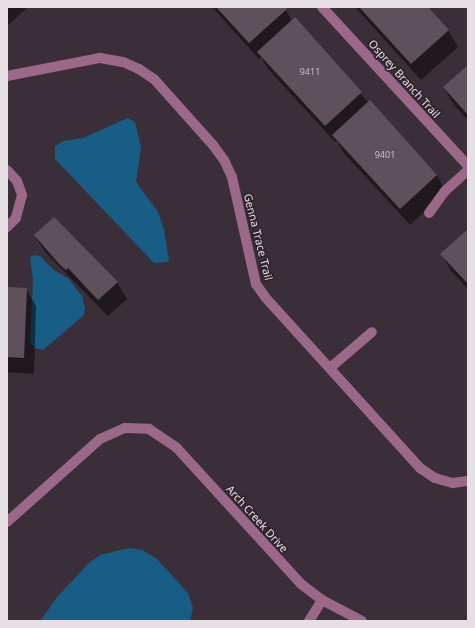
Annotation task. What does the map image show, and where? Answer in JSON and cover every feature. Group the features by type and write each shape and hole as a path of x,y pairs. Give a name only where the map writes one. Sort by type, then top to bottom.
{"street":[{"name":"Osprey Branch Trail","path":"322,7 468,166"},
{"name":"Genna Trace Trail","path":"7,76 100,58 123,62 139,69 154,79 213,145 224,160 232,177 256,284 265,297 420,468 435,478 454,483 468,480"},
{"path":"7,170 17,181 22,195 16,218 7,227"},
{"path":"429,213 445,191 468,170"},
{"path":"330,368 372,332"},
{"name":"Arch Creek Drive","path":"7,522 100,439 125,428 149,429 162,436 176,447 282,565 322,600 362,621"},
{"path":"309,621 322,600"}],"water":[{"path":"128,118 135,122 141,147 136,182 158,212 164,230 169,260 167,262 154,263 55,159 55,146 64,141 83,138"},
{"path":"34,255 40,256 54,270 68,278 82,296 85,308 84,315 43,350 35,348 30,342 33,280 30,257"},
{"path":"129,548 142,550 157,559 188,593 193,608 190,621 40,621 58,596 89,563 100,555"}],"building":[{"path":"216,7 285,7 287,9 249,43"},
{"path":"359,7 428,7 449,30 411,64"},
{"path":"295,17 362,92 325,126 257,52"},
{"path":"468,65 468,115 443,87"},
{"path":"370,100 437,175 400,209 332,135"},
{"path":"54,217 118,282 98,300 68,268 66,270 60,265 34,235"},
{"path":"468,229 468,284 440,254"},
{"path":"7,287 27,288 24,358 7,357"}]}
